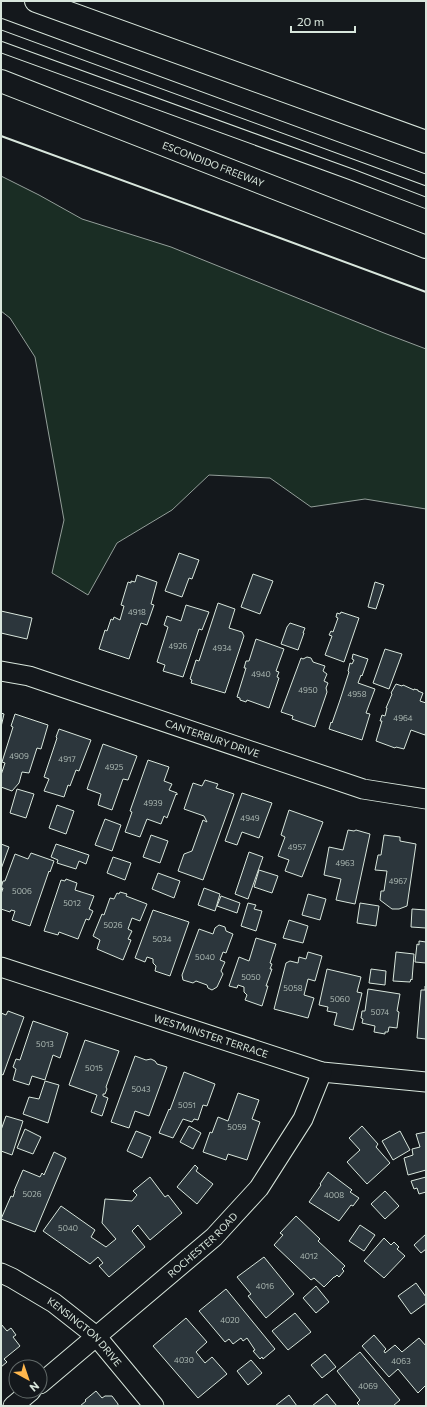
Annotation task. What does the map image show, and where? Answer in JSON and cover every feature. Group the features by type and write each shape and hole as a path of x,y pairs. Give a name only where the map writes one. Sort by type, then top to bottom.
{"highway":[{"path":"36,1 426,142"},
{"name":"ESCONDIDO FREEWAY","path":"1,81 426,246"}],"street":[{"name":"CANTERBURY DRIVE","path":"1,671 29,676 362,789 426,799"},
{"name":"WESTMINSTER TERRACE","path":"1,967 322,1072 426,1082"},
{"name":"ROCHESTER ROAD","path":"48,1377 214,1237 260,1188 303,1119 322,1072"},
{"name":"KENSINGTON DRIVE","path":"1,1273 54,1303 96,1336 154,1406"},
{"path":"13,1406 21,1399"}],"lane":[{"path":"1,24 426,180"},
{"path":"1,47 346,172 426,203"}],"green space":[{"path":"1,176 82,219 171,247 426,349 426,509 365,499 311,507 270,478 209,475 172,510 117,543 88,595 52,573 64,520 35,357 10,318 1,311"}],"building":[{"path":"179,553 199,560 192,579 189,578 182,597 165,591"},
{"path":"253,574 273,581 260,614 241,607"},
{"path":"137,575 157,582 151,604 154,605 147,625 141,623 129,659 99,649 105,630 107,631 111,619 113,620 114,617 120,620 124,606 121,605 128,582 135,582"},
{"path":"375,582 384,585 376,609 368,607"},
{"path":"218,603 235,609 229,628 242,632 244,636 225,693 191,683 192,680 190,679 196,660 199,661"},
{"path":"186,605 209,612 202,630 199,629 183,677 163,671 165,665 157,662 168,627 164,625 167,616 181,621"},
{"path":"1,611 32,618 27,639 1,633"},
{"path":"341,612 359,618 344,662 325,655 332,636 329,635 331,631 333,632 338,618 336,617 337,613 340,614"},
{"path":"290,623 305,628 298,650 281,644"},
{"path":"256,639 284,649 276,671 279,672 277,677 279,678 269,708 247,700 246,702 240,700 240,698 237,697 246,668 244,668 246,661 249,661"},
{"path":"385,649 402,654 389,689 373,683"},
{"path":"353,654 368,659 358,683 375,689 366,713 370,714 362,740 329,729 349,672 350,663 352,664 354,660 352,659"},
{"path":"307,657 311,658 313,662 325,666 323,671 327,674 324,681 328,683 326,688 327,692 315,727 292,719 293,716 281,712 301,658 303,659"},
{"path":"396,684 418,690 423,693 420,701 426,703 425,735 411,730 404,749 395,748 376,741 382,721 380,721 382,715 385,716 386,708 392,694 391,693"},
{"path":"1,713 4,714 1,727"},
{"path":"15,714 48,725 41,749 37,748 29,773 22,772 19,783 12,791 1,787 1,775 5,763 2,762 13,727 11,726"},
{"path":"59,729 91,740 79,771 76,770 70,786 68,785 64,797 44,791 49,779 44,777"},
{"path":"103,744 137,756 128,780 123,779 112,810 98,805 101,794 87,789"},
{"path":"148,760 169,767 164,781 172,784 169,790 177,793 177,795 176,794 167,818 164,816 161,824 147,819 140,837 125,832 132,812 130,811"},
{"path":"205,780 218,784 216,788 234,794 203,880 178,871 184,854 192,851 203,820 207,822 204,816 184,809 193,783 202,786"},
{"path":"17,789 34,794 26,818 10,813"},
{"path":"242,793 272,803 259,838 242,832 237,845 225,841"},
{"path":"57,805 74,811 66,834 49,828"},
{"path":"289,810 323,822 302,877 285,871 289,860 278,856 285,837 281,835"},
{"path":"105,819 121,825 112,851 95,845"},
{"path":"348,830 356,830 370,834 355,904 336,900 341,879 324,875 329,847 343,850"},
{"path":"151,835 168,841 160,863 143,857"},
{"path":"384,835 400,837 400,841 416,844 407,906 399,909 392,909 380,900 381,891 384,891 387,871 375,870 378,855 381,855"},
{"path":"1,844 9,847 1,869"},
{"path":"56,844 89,855 86,864 79,861 76,869 57,863 58,860 51,857"},
{"path":"249,852 263,857 248,899 235,894"},
{"path":"31,853 54,861 50,872 49,871 30,926 12,920 15,911 11,910 10,912 1,909 1,894 3,888 1,888 15,854 28,859"},
{"path":"113,857 131,863 125,880 107,873"},
{"path":"259,870 278,876 272,893 254,887"},
{"path":"158,873 180,881 174,898 152,889"},
{"path":"66,879 77,883 75,890 94,896 89,909 93,911 89,920 86,919 78,939 59,932 58,935 44,931 61,880 65,881"},
{"path":"204,888 220,894 215,911 198,905"},
{"path":"120,892 127,894 126,896 147,904 140,921 132,918 128,929 132,931 128,939 131,940 123,960 97,949 100,940 93,936 102,914 104,915 110,898 114,899 117,893 119,894"},
{"path":"308,894 326,899 320,920 302,915"},
{"path":"221,896 240,903 237,913 217,906"},
{"path":"248,903 256,905 254,909 262,911 256,931 241,926"},
{"path":"360,903 379,906 376,926 357,923"},
{"path":"412,909 426,910 426,928 411,927"},
{"path":"153,910 189,922 170,976 155,971 156,966 153,963 153,959 147,957 145,962 135,958"},
{"path":"289,920 308,926 303,943 283,938"},
{"path":"219,925 225,927 226,931 233,934 226,953 223,952 220,960 225,962 221,971 223,974 217,987 212,990 208,988 207,985 196,981 193,983 183,980 182,975 199,929 213,934 215,928"},
{"path":"256,938 276,944 270,963 272,964 270,969 272,969 266,986 268,986 262,1006 245,1000 247,995 244,992 244,987 238,985 237,988 229,986 239,957 249,961"},
{"path":"419,941 426,942 426,963 415,962 417,944 419,945"},
{"path":"308,952 322,956 315,981 308,979 304,995 314,998 308,1018 274,1009 286,963 290,961 298,963 299,957 306,959"},
{"path":"396,952 414,954 412,980 411,979 410,982 393,981"},
{"path":"327,969 361,977 357,992 362,993 353,1030 334,1025 337,1013 327,1011 328,1007 319,1005"},
{"path":"371,969 386,971 385,985 369,983"},
{"path":"425,986 426,1039 417,1038 421,990 425,990"},
{"path":"368,989 400,994 397,1011 399,1012 397,1028 389,1027 388,1032 385,1032 385,1034 374,1032 375,1026 362,1023 362,1011 365,1011"},
{"path":"8,1011 24,1017 3,1075 1,1074 1,1013 6,1015"},
{"path":"33,1021 68,1033 60,1058 53,1055 45,1080 32,1076 29,1085 13,1080 16,1069 13,1067 16,1059 20,1060"},
{"path":"85,1040 119,1051 106,1087 107,1089 105,1094 103,1094 103,1096 108,1098 102,1116 91,1112 97,1095 69,1085"},
{"path":"135,1056 146,1060 151,1059 157,1064 167,1067 149,1116 135,1111 129,1128 111,1122"},
{"path":"184,1072 215,1084 207,1106 203,1105 198,1120 194,1119 192,1122 183,1119 173,1138 159,1133 169,1109 170,1110"},
{"path":"45,1081 59,1085 48,1123 23,1114 29,1097 39,1099"},
{"path":"238,1093 259,1100 252,1119 260,1122 247,1160 228,1154 226,1160 203,1152 210,1132 212,1133 218,1117 228,1121"},
{"path":"6,1116 23,1121 12,1155 1,1151 1,1130"},
{"path":"189,1126 201,1133 193,1149 180,1142"},
{"path":"362,1126 378,1144 376,1147 390,1163 367,1184 347,1162 360,1150 349,1138"},
{"path":"25,1129 41,1137 33,1154 17,1148"},
{"path":"136,1131 151,1137 142,1158 127,1151"},
{"path":"400,1131 410,1150 393,1160 382,1141"},
{"path":"426,1132 426,1170 408,1175 404,1158 413,1155 412,1149 420,1147 416,1134"},
{"path":"54,1152 66,1158 35,1232 1,1219 11,1196 13,1197 23,1170 40,1177 42,1173 44,1175"},
{"path":"195,1165 198,1168 196,1171 213,1184 197,1204 177,1187"},
{"path":"328,1172 352,1190 350,1192 359,1198 353,1206 351,1205 339,1221 309,1202"},
{"path":"150,1177 165,1197 168,1195 182,1213 150,1240 138,1225 132,1231 145,1247 109,1277 99,1266 103,1263 98,1257 90,1264 43,1231 61,1206 95,1230 91,1237 106,1247 116,1239 102,1223 105,1199 132,1201 137,1195 133,1191"},
{"path":"426,1177 426,1192 419,1194 417,1188 414,1189 411,1181"},
{"path":"385,1191 399,1206 385,1219 371,1204"},
{"path":"296,1216 320,1239 318,1241 345,1266 342,1269 344,1271 339,1277 337,1275 334,1277 324,1287 314,1278 311,1280 274,1245 283,1235 280,1233"},
{"path":"360,1225 375,1235 364,1251 349,1241"},
{"path":"426,1234 426,1249 421,1253 414,1245"},
{"path":"384,1238 391,1245 394,1242 399,1247 397,1249 405,1256 384,1278 364,1261"},
{"path":"264,1257 294,1294 266,1318 248,1296 251,1294 237,1277"},
{"path":"416,1283 426,1297 426,1303 411,1314 398,1296"},
{"path":"316,1286 329,1302 316,1313 303,1298"},
{"path":"226,1289 275,1349 263,1359 262,1357 260,1359 253,1351 255,1350 247,1338 243,1341 241,1338 233,1344 229,1339 225,1342 199,1311"},
{"path":"295,1313 311,1332 288,1350 272,1331"},
{"path":"186,1318 207,1342 196,1352 205,1363 212,1357 227,1374 198,1398 153,1346"},
{"path":"1,1324 7,1331 11,1328 16,1335 13,1337 20,1346 4,1359 7,1362 1,1367"},
{"path":"374,1335 386,1349 384,1351 385,1353 395,1345 402,1352 419,1338 426,1346 426,1385 418,1393 398,1369 389,1377 362,1346"},
{"path":"360,1352 400,1400 393,1406 360,1406 357,1403 360,1400 337,1371"},
{"path":"325,1354 336,1367 322,1378 311,1365"},
{"path":"251,1360 262,1373 248,1385 237,1371"},
{"path":"96,1391 102,1398 105,1396 112,1396 118,1406 80,1406"},
{"path":"327,1394 337,1406 312,1406"},
{"path":"289,1395 297,1406 275,1406"}],"wall":[{"path":"1,136 426,292"}]}
